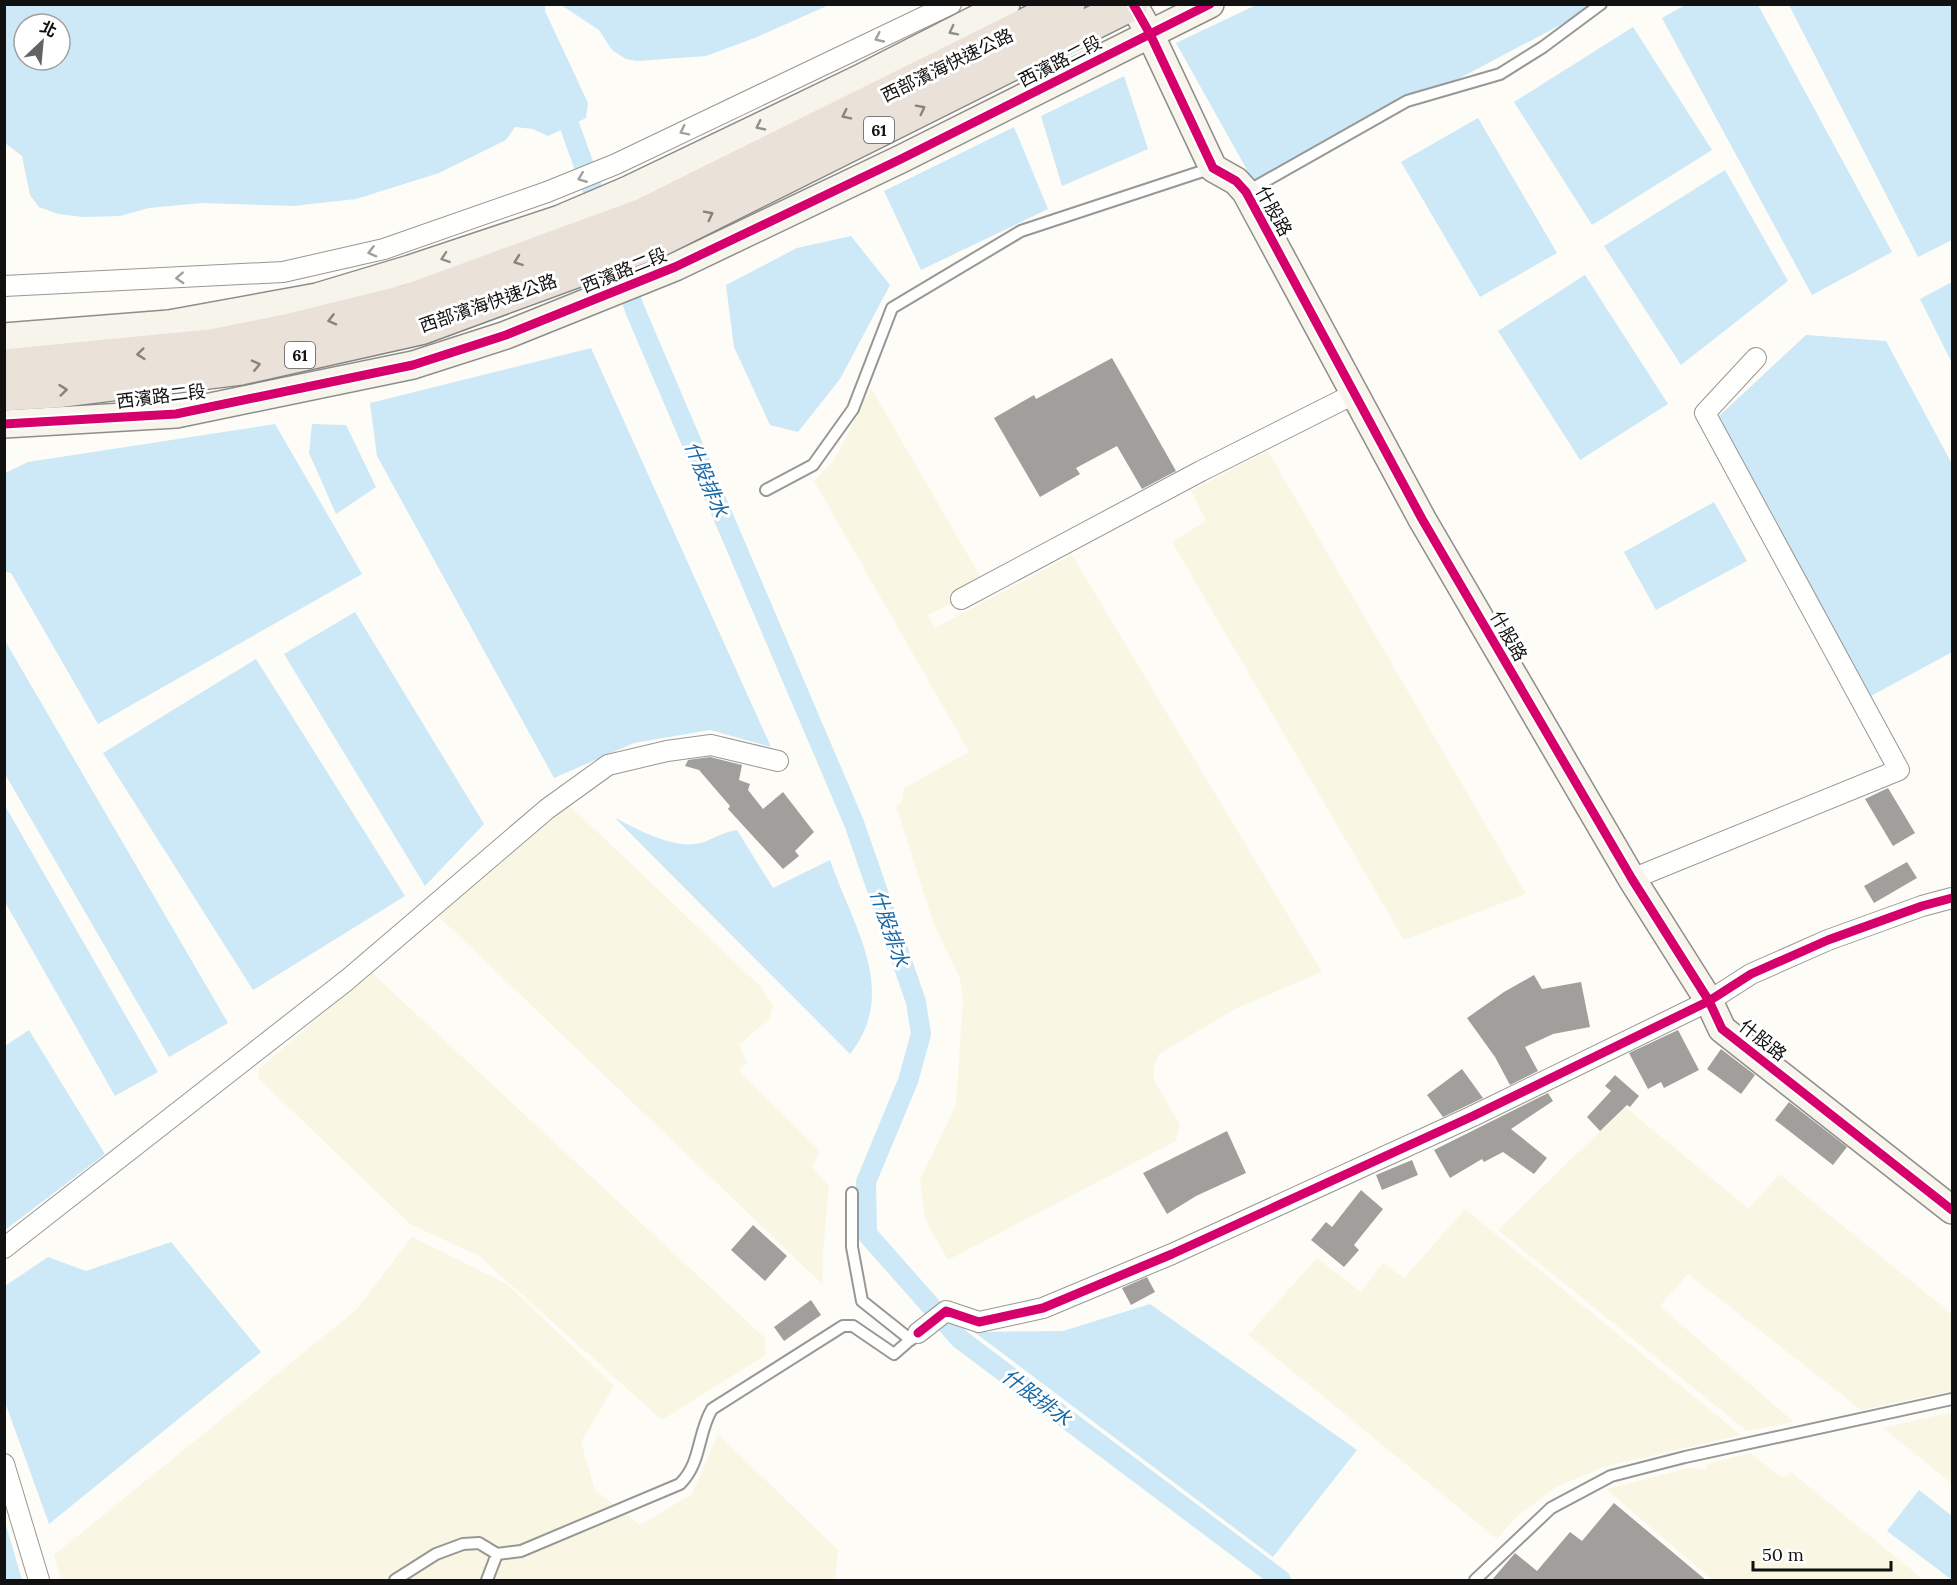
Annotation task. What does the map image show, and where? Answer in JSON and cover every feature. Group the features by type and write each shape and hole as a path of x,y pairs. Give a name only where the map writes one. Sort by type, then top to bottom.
{"highway":[{"name":"西部濱海快速公路","path":"651,228 1068,4"},
{"name":"西部濱海快速公路","path":"4,366 211,346 286,331 408,301 573,243 651,228 1132,4"},
{"name":"西部濱海快速公路","path":"4,394 55,391 241,368 420,328 573,243"}],"street":[{"path":"4,286 283,272 384,249 547,192 616,164 951,4"},
{"name":"西濱路二段","path":"4,424 176,414 271,396 413,365 506,335 598,299 651,228 859,79 1006,4"},
{"path":"1132,4 1150,34 1213,168"},
{"name":"西濱路二段","path":"4,337 170,324 317,297 651,228 901,159 1210,4"},
{"name":"什股路","path":"1213,168 1236,181 1246,192 1422,519 1632,879 1709,1001 1722,1029 1953,1210"},
{"path":"1632,879 1899,770 1705,413 1756,358"},
{"path":"961,599 1201,471 1354,394"},
{"path":"4,1248 346,980 547,809 608,765 667,751 711,745 778,761"},
{"path":"914,1336 946,1311 979,1322 1043,1308 1172,1254 1473,1116 1709,1001 1751,974 1828,940 1922,906 1953,898"},
{"path":"4,1464 39,1581"}],"lane":[{"path":"1246,192 1407,101 1500,74 1543,47 1601,4"},
{"path":"766,490 813,465 853,409 892,308 1021,231 1213,168"},
{"path":"395,1581 436,1554 463,1545 478,1543 497,1554 521,1551 680,1484 690,1474 697,1459 706,1420 712,1409 843,1326 853,1326 894,1354 914,1336 862,1300 852,1247 852,1194"},
{"path":"1475,1581 1551,1508 1611,1476 1685,1457 1953,1399"},
{"path":"488,1581 497,1554"}],"shaded area":[{"path":"871,388 986,586 928,615 935,628 1072,555 1322,972 1237,1008 1159,1054 1153,1078 1180,1125 1176,1141 948,1260 925,1219 920,1180 956,1105 963,1001 960,978 934,925 896,806 902,801 904,788 969,752 814,481 835,459"},
{"path":"1268,451 1526,894 1404,940 1172,542 1206,521 1191,491"},
{"path":"568,804 761,987 773,1006 770,1018 739,1045 747,1062 739,1071 820,1151 812,1167 829,1186 823,1252 823,1285 438,916"},
{"path":"371,972 765,1338 765,1355 662,1420 479,1256 410,1224 258,1078 259,1069"},
{"path":"1625,1107 1749,1209 1779,1174 1952,1314 1952,1391 1861,1410 1688,1274 1660,1306 1794,1422 1747,1431 1498,1230"},
{"path":"1465,1209 1741,1435 1603,1467 1556,1487 1515,1518 1497,1539 1248,1335 1317,1258 1361,1292 1383,1263 1404,1278"},
{"path":"412,1237 507,1284 614,1386 581,1442 595,1490 640,1525 692,1494 718,1434 838,1550 835,1580 61,1580 54,1555 355,1311"},
{"path":"1952,1412 1952,1484 1883,1428"},
{"path":"1750,1453 1783,1478 1791,1472 1924,1580 1712,1580 1606,1489 1689,1468 1707,1470 1707,1464"}],"water":[{"path":"1687,4 1758,5 1892,252 1812,295 1662,18"},
{"path":"4,5 545,5 545,11 588,103 586,118 548,136 533,129 515,127 506,140 439,173 356,199 293,206 202,203 149,208 120,216 83,217 58,214 39,207 30,195 22,156 5,143"},
{"path":"561,5 829,5 757,37 706,56 637,61 626,59 612,50 599,30"},
{"path":"1256,5 1598,5 1256,186 1176,43"},
{"path":"1789,5 1952,5 1952,240 1918,257"},
{"path":"1633,27 1712,150 1592,225 1514,102"},
{"path":"1124,76 1148,149 1062,186 1041,116"},
{"path":"1478,118 1557,253 1480,297 1401,162"},
{"path":"1014,127 1048,209 921,270 884,191"},
{"path":"1725,170 1788,281 1681,365 1604,246"},
{"path":"851,236 890,285 840,379 798,432 770,425 734,347 726,285 797,248"},
{"path":"1585,275 1668,404 1580,460 1498,331"},
{"path":"1952,282 1952,363 1920,299"},
{"path":"1806,335 1886,341 1952,464 1952,652 1871,696 1718,417"},
{"path":"591,348 771,747 710,730 634,743 554,778 377,456 370,403"},
{"path":"275,424 362,574 98,724 11,573 5,572 5,473 28,462"},
{"path":"312,424 346,425 376,487 336,514 309,453"},
{"path":"1714,502 1747,561 1656,610 1624,552"},
{"path":"355,612 484,824 425,886 284,654"},
{"path":"4,639 228,1023 169,1057 5,774"},
{"path":"256,659 405,896 253,990 103,753"},
{"path":"4,804 158,1072 115,1096 5,902"},
{"path":"615,818 656,837 679,844 701,843 737,830 773,888 830,860 859,933 867,958 871,982 871,1006 864,1030 850,1054"},
{"path":"29,1030 105,1154 5,1230 5,1046"},
{"path":"171,1242 261,1352 49,1524 5,1402 5,1286 48,1257 86,1271"},
{"path":"1150,1304 1357,1450 1273,1557 974,1332 1063,1331"},
{"path":"1919,1490 1952,1516 1952,1580 1887,1531"},
{"path":"5,1522 22,1580 5,1580"}],"building":[{"path":"1112,358 1176,471 1142,489 1117,446 1076,468 1080,474 1040,497 994,418 1034,395 1036,399"},
{"path":"710,757 742,765 739,780 750,784 748,790 763,809 783,792 814,832 795,851 799,856 783,869 728,809 730,806 699,770 685,766 688,760"},
{"path":"1888,788 1915,833 1893,846 1865,799"},
{"path":"1907,862 1917,878 1874,903 1864,886"},
{"path":"1534,975 1542,989 1581,982 1590,1027 1553,1034 1525,1047 1538,1071 1510,1085 1495,1057 1467,1018 1504,992"},
{"path":"1678,1030 1699,1070 1664,1088 1661,1082 1648,1089 1629,1053"},
{"path":"1721,1049 1755,1075 1741,1094 1707,1069"},
{"path":"1462,1069 1483,1098 1443,1117 1427,1095"},
{"path":"1615,1075 1639,1096 1630,1107 1627,1105 1600,1131 1587,1117 1611,1091 1605,1086"},
{"path":"1548,1093 1553,1101 1511,1129 1547,1158 1534,1174 1503,1152 1484,1162 1482,1159 1450,1178 1434,1150"},
{"path":"1789,1102 1847,1147 1833,1165 1775,1120"},
{"path":"1227,1131 1246,1173 1196,1196 1167,1214 1143,1173"},
{"path":"1412,1160 1418,1175 1382,1190 1376,1175"},
{"path":"1361,1190 1383,1209 1354,1245 1359,1250 1344,1267 1311,1240 1326,1222 1332,1227"},
{"path":"753,1225 787,1256 765,1281 731,1250"},
{"path":"1147,1277 1155,1292 1131,1305 1122,1288"},
{"path":"811,1300 821,1315 784,1341 774,1327"},
{"path":"1614,1503 1707,1581 1491,1581 1515,1553 1537,1571 1570,1532 1582,1541"}],"waterway":[{"name":"什股排水","path":"570,127 601,213"},
{"name":"什股排水","path":"613,247 635,310 854,823 916,1002 921,1034 908,1081 866,1182 867,1234 960,1339 1281,1580"}],"cycle path":[{"path":"1133,4 1150,34 1213,168 1236,181 1246,192 1422,519 1632,879 1709,1001 1722,1029 1952,1210"},
{"path":"4,424 176,414 413,365 506,335 675,267 901,159 1210,4"},
{"path":"918,1333 946,1311 979,1322 1043,1308 1172,1254 1473,1116 1709,1001 1751,974 1828,940 1922,906 1952,898"}]}
